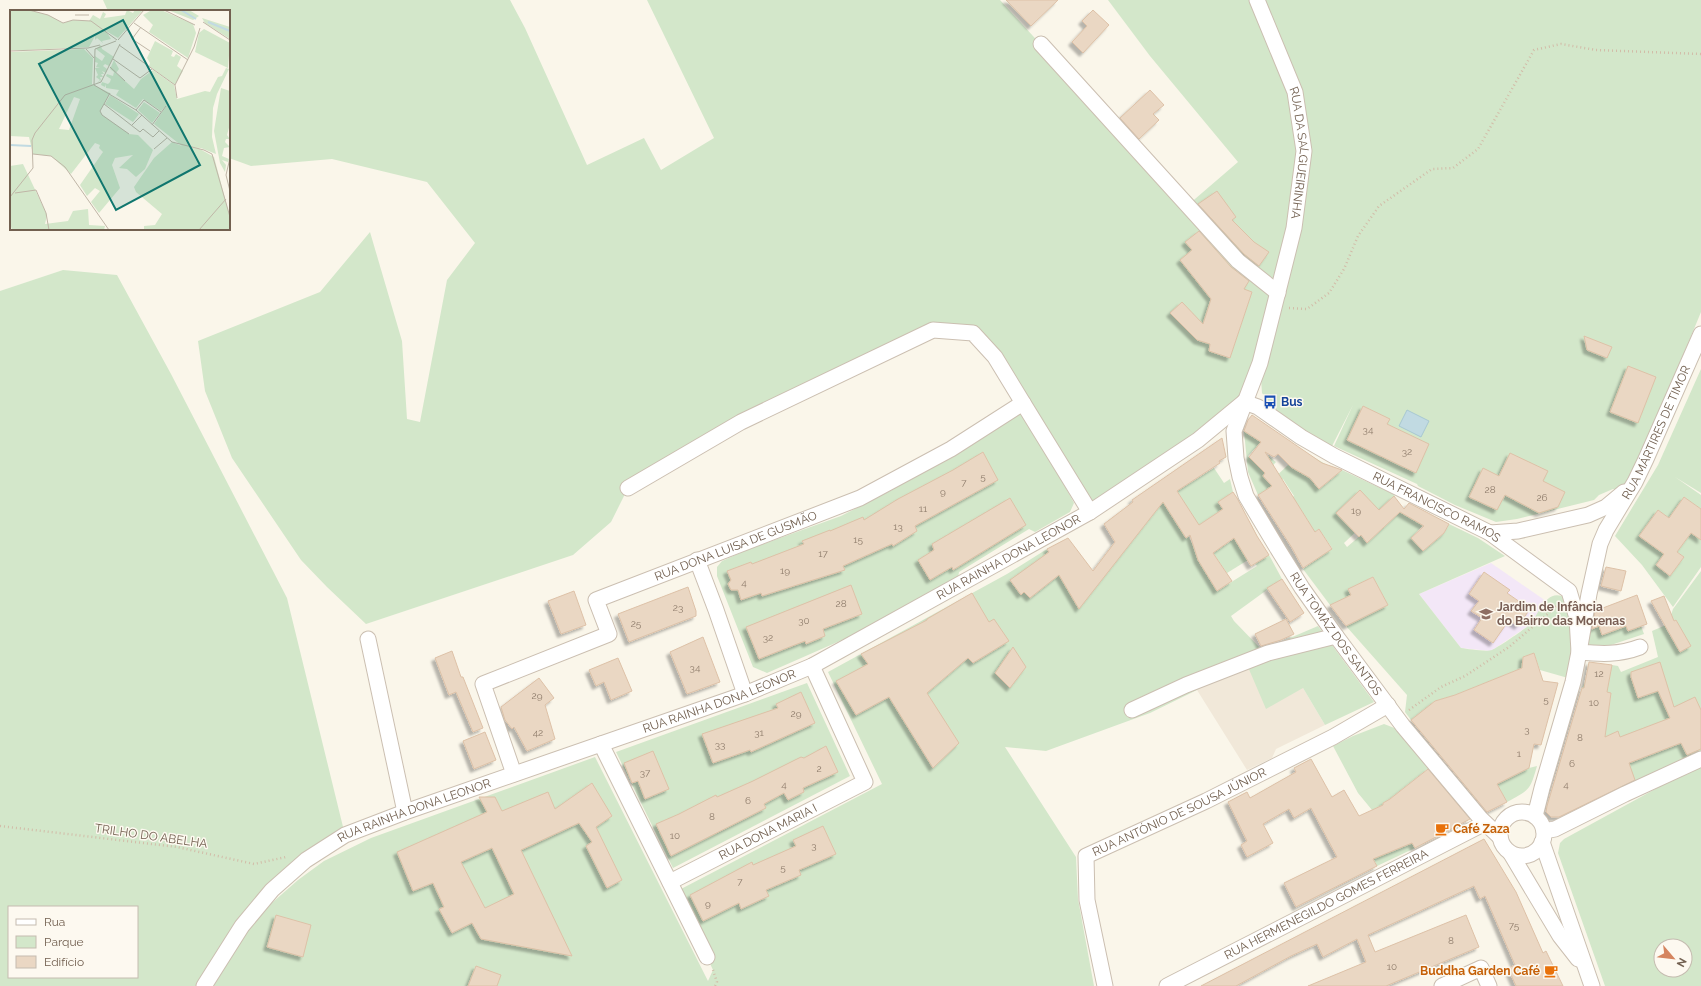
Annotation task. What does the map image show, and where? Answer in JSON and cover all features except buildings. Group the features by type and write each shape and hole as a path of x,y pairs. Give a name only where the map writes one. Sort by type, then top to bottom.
{"street":[{"name":"RUA DA SALGUEIRINHA","path":"1244,402 1260,363 1275,308 1294,228 1304,151 1295,92 1257,0"},
{"path":"1041,44 1238,262 1278,293"},
{"path":"628,488 741,422 934,330 973,333 995,357 1090,512"},
{"name":"RUA MÁRTIRES DE TIMOR","path":"1606,530 1635,482 1701,334"},
{"name":"RUA RAINHA DONA LEONOR","path":"204,986 242,926 272,890 306,860 345,835 405,812 745,694 812,666 1090,512 1198,440 1244,402"},
{"name":"RUA FRANCISCO RAMOS","path":"1244,402 1258,407 1301,437 1334,456 1490,533 1522,558 1569,591 1577,618 1579,652"},
{"name":"RUA TOMÁZ DOS SANTOS","path":"1244,402 1234,431 1236,458 1246,496 1302,588 1397,719 1485,823 1500,837"},
{"name":"RUA DONA LUISA DE GUSMÃO","path":"514,774 483,684 609,634 596,600 860,498 951,449 1023,403"},
{"path":"1490,533 1518,531 1588,516 1616,500 1635,482"},
{"name":"RUA FRANCISCO RAMOS","path":"1536,816 1542,788 1573,682 1589,594 1600,544 1606,530"},
{"path":"697,560 745,694"},
{"path":"1132,710 1186,684 1268,653 1336,636"},
{"path":"368,639 405,812"},
{"path":"1579,652 1608,654 1627,652 1640,647"},
{"name":"RUA DONA MARIA I","path":"670,882 865,782 812,666"},
{"name":"RUA ANTÓNIO DE SOUSA JÚNIOR","path":"1105,986 1087,900 1086,856 1206,801 1333,737 1388,705"},
{"path":"601,744 707,957"},
{"path":"1511,854 1520,856 1529,855 1537,850 1543,837 1555,829 1625,794 1701,759"},
{"path":"1588,971 1560,936 1511,854 1503,847 1500,837 1500,827 1510,815 1521,812 1531,814 1536,816 1542,826 1543,837 1588,971 1592,986"},
{"name":"RUA HERMENEGILDO GOMES FERREIRA","path":"1167,986 1485,823"},
{"path":"1442,986 1481,968 1489,986"}],"path":[{"path":"1275,308 1307,309 1330,292 1344,269 1358,236 1379,206 1432,169 1453,168 1478,149 1534,50 1561,44 1596,50 1701,54"},
{"path":"1397,719 1441,687 1465,676 1509,647 1560,603"},
{"name":"TRILHO DO ABELHA","path":"0,826 177,847 254,864 291,856"}],"shaded area":[{"name":"Jardim de Infância do Bairro das Morenas","path":"1491,563 1546,601 1528,626 1491,651 1461,648 1419,594"},
{"path":"1246,660 1303,688 1325,725 1276,749 1272,758 1247,770 1197,690"}],"green space":[{"path":"103,0 510,0 525,28 587,165 644,138 661,170 714,138 647,0 1000,0 1188,205 1238,162 1150,56 1108,0 1701,0 1701,312 1644,450 1628,483 1618,489 1613,489 1599,495 1594,500 1517,519 1496,522 1455,505 1418,486 1417,484 1334,446 1353,405 1331,448 1324,444 1275,410 1262,393 1260,364 1242,400 1092,508 973,333 933,330 628,488 611,522 573,555 366,624 301,560 232,458 205,391 198,341 320,292 370,232 402,341 407,419 420,422 447,280 475,243 427,182 332,159 251,166 230,158 230,10 108,10"},
{"path":"63,270 117,275 171,374 287,598 345,835 272,890 204,986 0,986 0,291"},
{"path":"1701,369 1701,493 1675,477 1701,495 1701,509 1684,497 1669,518 1658,510 1639,536 1664,554 1656,565 1670,576 1684,557 1677,552 1691,533 1701,533 1701,567 1673,607 1642,565 1615,536 1658,465"},
{"path":"1022,407 1074,503 1070,512 1035,532 1029,529 959,572 958,578 849,637 767,673 753,667 717,576 717,567 722,561 747,550 841,516 892,490"},
{"path":"1244,431 1261,442 1248,456 1258,466 1267,455 1276,462 1263,476 1269,483 1288,465 1301,473 1313,457 1329,466 1313,482 1319,489 1342,470 1395,495 1344,543 1347,547 1361,535 1367,543 1400,512 1424,524 1411,538 1423,551 1444,533 1449,524 1478,538 1505,556 1419,594 1461,648 1481,651 1492,650 1528,626 1549,598 1560,596 1567,599 1575,632 1568,678 1540,670 1534,653 1523,657 1522,668 1455,695 1435,701 1411,720 1405,712 1407,695 1346,626 1388,605 1373,577 1348,589 1351,595 1330,605 1303,569 1332,548 1319,529 1292,548 1286,538 1309,522 1296,502 1273,518 1269,512 1294,496 1283,479 1258,495 1248,472"},
{"path":"1214,468 1224,483 1230,479 1233,492 1218,502 1223,509 1184,535 1186,537 1188,536 1198,560 1217,591 1257,566 1255,563 1269,555 1282,579 1231,616 1234,621 1262,650 1318,626 1374,702 1325,725 1303,688 1266,709 1245,660 1197,690 1150,713 1046,751 1005,747 1076,857 1078,899 1094,986 212,986 257,916 298,880 324,861 371,838 595,757 708,981 713,970 707,957 713,953 681,889 882,784 828,672 1007,574 1047,549 1073,589 1078,606 1163,502 1194,518 1177,491"},
{"path":"1252,526 1259,540 1248,560 1227,573 1207,544 1225,545"},
{"path":"1701,571 1701,759 1620,797 1612,775 1587,754 1608,716 1611,693 1582,688 1586,680 1608,684 1612,665 1618,666 1621,672 1658,657 1652,631 1666,625 1667,630 1680,652 1690,646 1676,620 1674,621 1671,615 1673,609"},
{"path":"1622,614 1628,631 1641,626 1644,634 1587,653 1590,630 1599,626 1603,635 1618,629 1614,617"},
{"path":"807,683 850,776 673,868 616,752"},
{"path":"1384,724 1397,729 1430,767 1383,803 1383,805 1372,810 1358,793 1333,746 1353,736"},
{"path":"1701,764 1701,986 1605,986 1558,853 1560,843 1564,839"},
{"path":"1537,766 1528,789 1507,802 1497,784 1529,768"},
{"path":"1412,841 1415,848 1377,866 1368,848"}],"water":[{"path":"1407,410 1429,421 1421,437 1399,426"}],"place":[{"name":"Bus","path":"1270,402"},
{"name":"Jardim de Infância do Bairro das Morenas","path":"1486,614"},
{"name":"Café Zaza","path":"1442,829"},
{"name":"Buddha Garden Café","path":"1551,971"}]}
